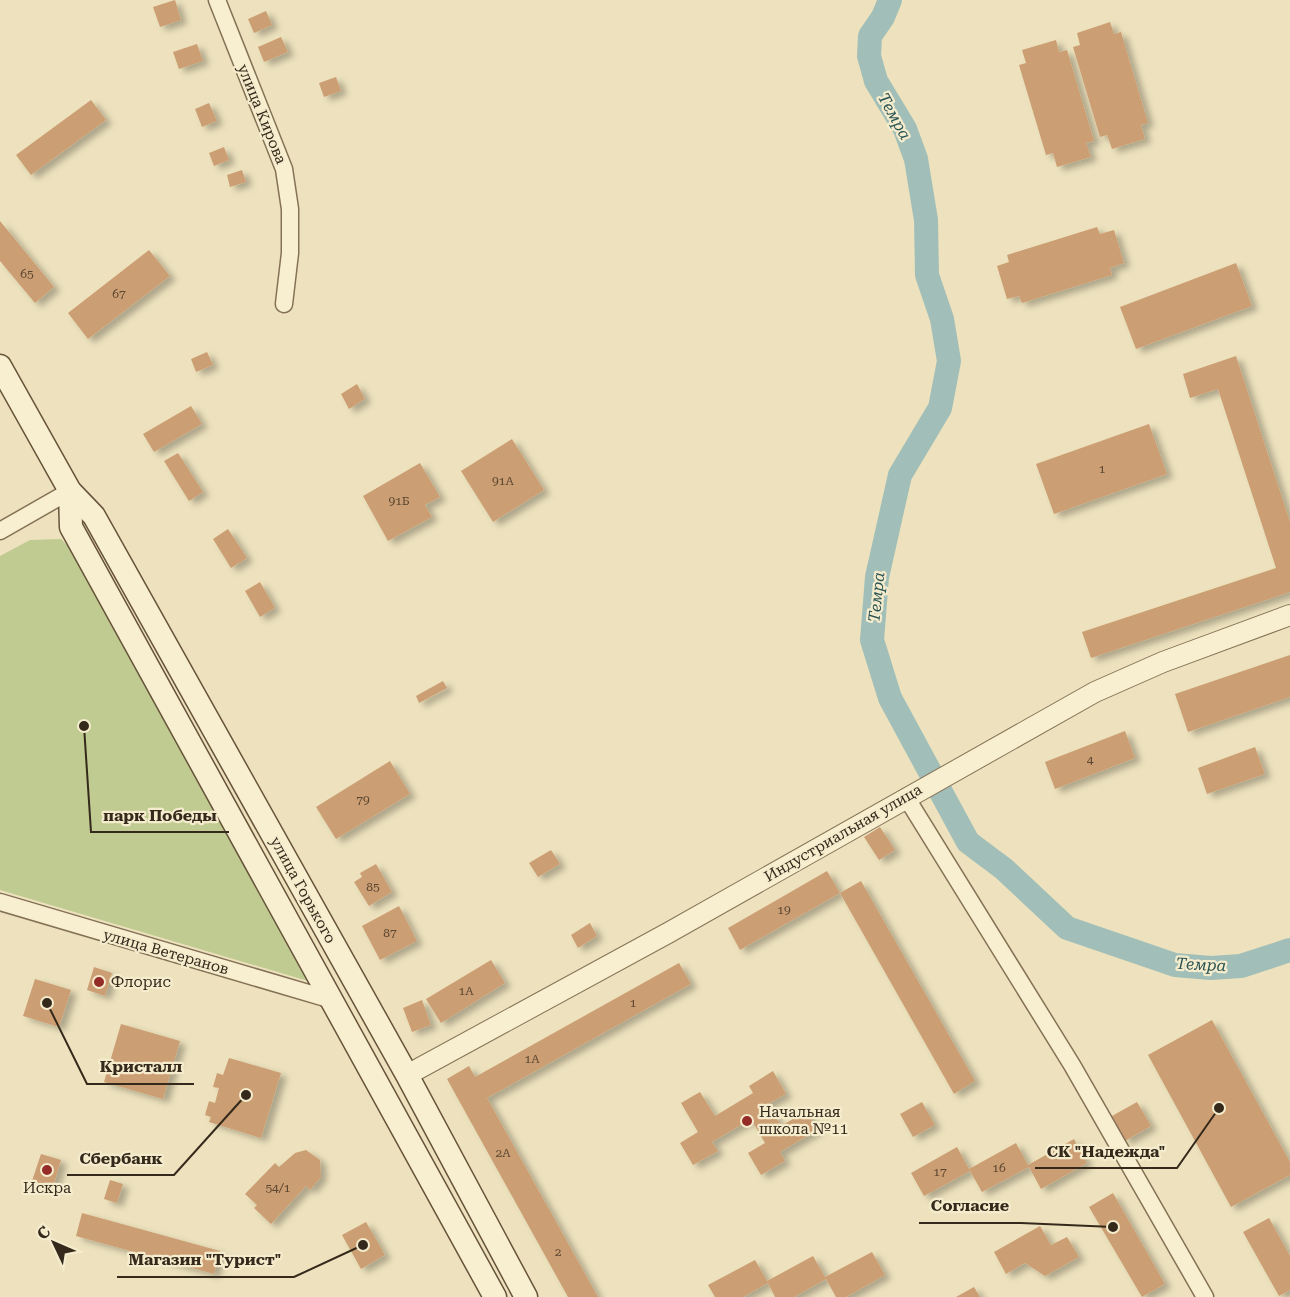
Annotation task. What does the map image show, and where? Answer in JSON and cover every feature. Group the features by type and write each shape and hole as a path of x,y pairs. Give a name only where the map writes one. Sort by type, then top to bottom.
{"main road":[{"name":"улица Горького","path":"0,366 70,491 94,516 406,1075 526,1297"},
{"name":"улица Горького","path":"70,491 70,527 495,1297"},
{"path":"380,1088 406,1075"}],"street":[{"name":"улица Кирова","path":"217,0 284,168 290,209 290,253 284,304"},
{"path":"0,531 70,491"},
{"name":"Индустриальная улица","path":"406,1075 668,933 906,796 1095,692 1163,662 1290,615"},
{"path":"906,796 1072,1065 1205,1297"},
{"name":"улица Ветеранов","path":"0,902 332,1000"}],"green space":[{"path":"61,539 72,550 308,981 0,890 0,556 30,540"}],"building":[{"path":"175,0 181,20 160,27 153,7"},
{"path":"266,11 272,25 254,33 248,19"},
{"path":"1110,22 1114,34 1121,32 1148,123 1141,125 1145,139 1112,149 1107,135 1100,137 1073,47 1080,45 1077,33"},
{"path":"281,37 288,52 264,62 258,47"},
{"path":"1056,40 1059,52 1067,50 1094,141 1086,143 1091,157 1057,167 1053,153 1046,155 1019,65 1026,63 1022,50"},
{"path":"197,44 203,61 179,69 173,52"},
{"path":"336,77 341,91 324,97 319,83"},
{"path":"91,100 106,120 31,175 16,155"},
{"path":"209,103 217,121 202,127 195,109"},
{"path":"224,147 229,160 214,166 209,153"},
{"path":"242,170 246,182 230,187 227,175"},
{"path":"0,221 54,287 35,303 0,261"},
{"path":"1097,227 1100,234 1114,230 1124,263 1110,268 1112,275 1022,303 1019,296 1007,299 997,266 1009,262 1007,255"},
{"path":"149,250 170,276 88,339 68,313"},
{"path":"1236,263 1252,306 1136,349 1120,307"},
{"path":"207,352 213,365 196,372 191,359"},
{"path":"1236,356 1290,522 1290,592 1091,658 1082,632 1276,568 1218,389 1190,398 1183,374"},
{"path":"357,384 365,399 349,409 341,394"},
{"path":"191,406 202,424 154,452 143,434"},
{"path":"1149,424 1167,474 1054,514 1036,464"},
{"path":"512,439 544,490 493,522 461,471"},
{"path":"178,453 203,492 189,501 164,461"},
{"path":"420,463 440,497 425,505 432,517 388,541 363,496"},
{"path":"228,529 247,558 231,568 213,539"},
{"path":"260,582 275,608 260,617 245,591"},
{"path":"1290,655 1290,697 1188,732 1175,694"},
{"path":"443,681 447,688 419,703 416,696"},
{"path":"1125,731 1135,758 1055,789 1045,762"},
{"path":"1255,747 1265,774 1207,794 1198,768"},
{"path":"390,761 410,794 336,839 316,807"},
{"path":"880,827 895,850 879,860 864,837"},
{"path":"551,850 560,864 538,877 529,863"},
{"path":"376,864 392,892 369,906 354,882 362,877 360,873"},
{"path":"827,871 840,893 740,950 728,928"},
{"path":"861,881 975,1081 954,1094 840,893"},
{"path":"399,906 417,941 380,960 362,926"},
{"path":"590,923 597,936 578,948 571,935"},
{"path":"491,960 505,983 441,1023 426,999"},
{"path":"679,963 691,984 487,1098 598,1297 568,1297 447,1079 469,1066 475,1077"},
{"name":"Флорис","path":"94,967 112,973 105,996 87,990"},
{"path":"35,979 71,990 59,1027 23,1016"},
{"path":"422,1000 431,1025 412,1032 403,1008"},
{"path":"1212,1020 1290,1162 1290,1175 1231,1207 1148,1055"},
{"path":"121,1024 180,1041 163,1099 104,1082"},
{"path":"229,1058 281,1073 261,1138 209,1122 211,1117 205,1115 209,1101 215,1103 219,1088 213,1087 217,1073 223,1075"},
{"path":"773,1071 786,1094 768,1104 781,1126 806,1111 817,1130 780,1152 785,1161 761,1175 748,1153 765,1143 751,1119 712,1142 718,1151 693,1165 680,1143 698,1132 681,1103 700,1092 715,1116 753,1093 749,1086"},
{"path":"922,1102 935,1125 913,1137 900,1114"},
{"path":"1137,1102 1151,1126 1125,1141 1112,1116"},
{"path":"1074,1139 1087,1163 1041,1189 1029,1167 982,1192 970,1171 924,1196 911,1173 957,1147 969,1169 1016,1143 1028,1165"},
{"path":"306,1150 320,1160 321,1177 310,1190 306,1186 271,1224 254,1208 257,1205 245,1194 275,1163 279,1167 295,1153"},
{"name":"Искра","path":"41,1154 61,1160 53,1187 32,1181"},
{"path":"110,1180 123,1184 117,1203 104,1199"},
{"path":"1113,1193 1165,1284 1142,1297 1089,1207"},
{"path":"82,1213 220,1251 214,1274 76,1236"},
{"path":"1269,1218 1290,1256 1290,1290 1279,1296 1243,1232"},
{"path":"366,1222 385,1255 361,1269 342,1235"},
{"path":"1040,1226 1051,1245 1067,1237 1079,1257 1045,1276 1025,1263 1006,1274 994,1252"},
{"path":"872,1252 885,1275 846,1297 836,1297 826,1279 794,1297 775,1297 768,1283 743,1297 715,1297 708,1285 755,1260 767,1281 813,1256 825,1277"},
{"path":"974,1287 980,1297 956,1297"}],"waterway":[{"name":"Темра","path":"890,0 883,17 870,36 869,56 876,81 905,129 916,159 926,220 927,275 942,319 949,361 940,408 900,475 877,577 872,640 890,698 968,842 1004,869 1067,928 1175,965 1211,968 1241,966 1290,950"}],"place":[{"name":"парк Победы","path":"84,726"},
{"name":"Флорис","path":"99,982"},
{"name":"Кристалл","path":"47,1003"},
{"name":"Сбербанк","path":"246,1095"},
{"name":"СК \"Надежда\"","path":"1219,1108"},
{"name":"Начальная школа №11","path":"747,1121"},
{"name":"Искра","path":"47,1170"},
{"name":"Согласие","path":"1113,1227"},
{"name":"Магазин \"Турист\"","path":"363,1245"}]}
